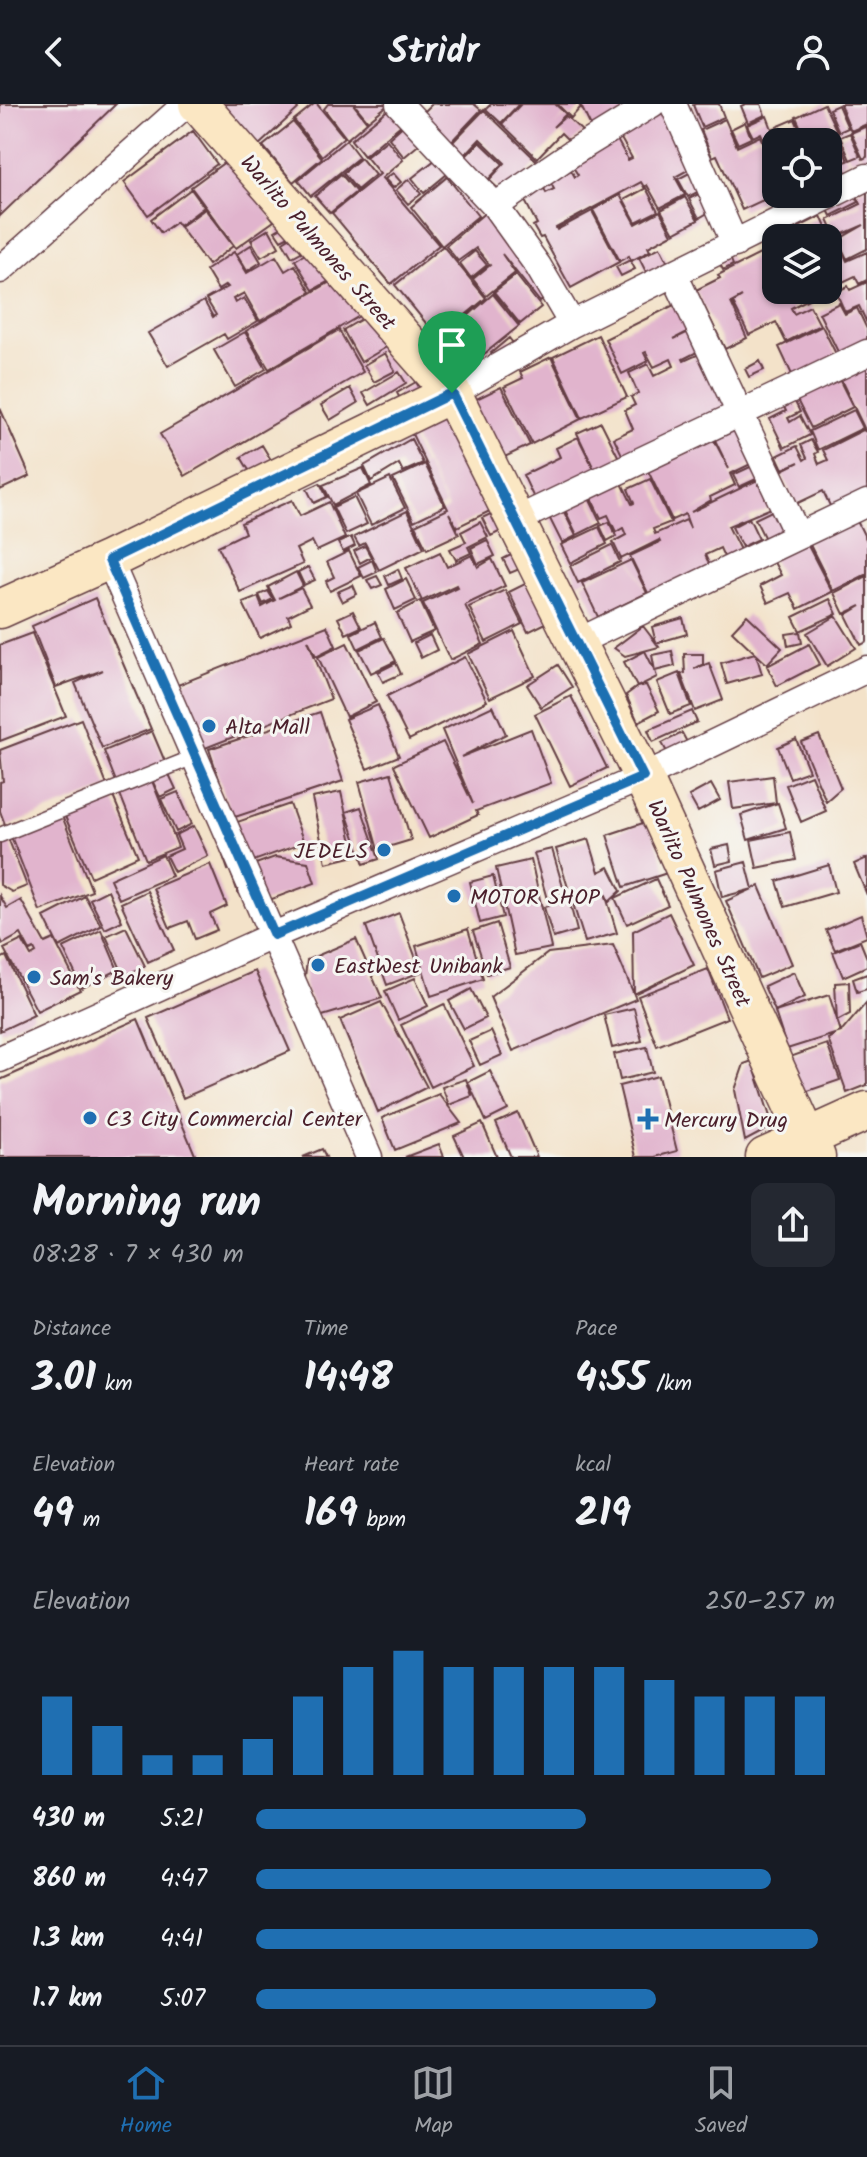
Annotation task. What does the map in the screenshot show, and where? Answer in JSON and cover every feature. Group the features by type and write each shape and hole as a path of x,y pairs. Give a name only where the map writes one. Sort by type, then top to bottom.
{"street":[{"path":"0,270 186,104"},
{"name":"Warlito Pulmones Street","path":"198,104 452,393 643,777 811,1147"},
{"path":"495,206 572,153 652,104"},
{"path":"673,104 735,244"},
{"path":"407,107 495,206 538,266 572,324"},
{"path":"0,609 109,560 452,393 572,324 867,177"},
{"path":"674,274 798,536"},
{"path":"516,520 867,353"},
{"path":"577,642 867,503"},
{"path":"109,560 369,1157"},
{"path":"0,1059 274,935 643,777 867,669"},
{"path":"765,1157 811,1147 867,1111"}],"lane":[{"path":"0,835 194,757"}],"building":[{"path":"0,104 116,104 0,216"},
{"path":"221,104 294,104 298,109 259,145"},
{"path":"314,104 344,137 322,156 294,120"},
{"path":"328,104 353,104 367,122 347,139 324,109"},
{"path":"354,104 389,104 368,121"},
{"path":"432,104 474,104 481,110 446,147 417,119"},
{"path":"491,104 519,104 501,123 486,109"},
{"path":"521,104 555,104 566,114 553,127 566,116 583,132 572,144 561,133 537,158 502,124"},
{"path":"557,104 578,104 581,107 571,118"},
{"path":"580,104 645,104 592,129"},
{"path":"658,104 699,164 675,177 685,195 660,208 647,185 644,187 641,182 556,228 592,211 619,262 571,288 543,237 540,238 533,226 537,224 523,197 543,186 546,193 554,189 547,176 568,165 575,177 578,175 573,167 593,156 590,149 615,136 628,160 632,158 615,128"},
{"path":"695,104 719,104 724,117 702,127"},
{"path":"761,104 765,115 748,123 741,106"},
{"path":"824,104 835,128 801,128 796,117"},
{"path":"840,104 867,104 867,124 851,131"},
{"path":"838,105 848,128 842,131 837,128 829,109"},
{"path":"390,108 402,124 364,156 351,140"},
{"path":"484,110 538,162 505,195 489,180 505,163 480,139 462,158 450,145"},
{"path":"767,116 772,128 762,128 762,135 753,137 747,125"},
{"path":"725,119 737,147 760,136 762,201 742,210 717,155 712,157 701,130"},
{"path":"795,119 799,128 774,128"},
{"path":"293,122 322,158 293,182 263,146"},
{"path":"745,122 751,138 738,144 731,129"},
{"path":"406,123 422,142 404,157 389,138"},
{"path":"867,126 867,157 863,159 851,133"},
{"path":"193,131 217,164 148,215 124,182"},
{"path":"850,133 860,156 850,160 842,136"},
{"path":"346,140 359,157 311,196 298,180"},
{"path":"387,140 403,160 382,178 439,245 391,284 332,213 380,174 366,157"},
{"path":"480,142 503,164 485,183 462,160"},
{"path":"842,147 848,161 842,163"},
{"path":"361,158 375,175 357,190 343,173"},
{"path":"229,159 274,221 236,248 191,187"},
{"path":"435,160 447,174 424,193 412,178"},
{"path":"697,169 707,187 688,197 678,179"},
{"path":"393,173 401,182 393,188 385,179"},
{"path":"341,174 356,192 330,213 315,196"},
{"path":"447,177 478,216 442,246 411,207"},
{"path":"409,179 421,194 408,204 396,190"},
{"path":"867,186 867,249 847,259 842,248 842,238 864,225 842,234 842,224 830,224 828,220 861,204 855,192"},
{"path":"646,188 658,211 636,222 624,200"},
{"path":"191,189 204,207 179,226 176,222 161,233 151,219"},
{"path":"706,190 716,208 699,218 689,199"},
{"path":"853,190 859,202 831,216 827,208 842,208 842,196"},
{"path":"620,195 636,224 660,211 672,234 631,261 629,256 620,261 593,210"},
{"path":"685,197 698,220 674,233 661,210"},
{"path":"205,209 233,246 208,265 180,227"},
{"path":"487,211 553,292 540,302 502,254 515,273 486,296 473,279 490,265 476,248 458,261 446,246"},
{"path":"821,216 825,224 805,224"},
{"path":"287,224 293,234 281,240 275,231"},
{"path":"269,229 279,247 261,257 251,240"},
{"path":"299,232 308,248 292,257 283,242"},
{"path":"251,245 261,262 247,271 237,254"},
{"path":"319,246 336,277 313,290 295,260"},
{"path":"443,246 486,298 438,338 395,285"},
{"path":"660,247 668,263 647,274 639,258"},
{"path":"842,250 847,261 867,252 867,280 859,284 855,276 842,282"},
{"path":"475,251 487,265 471,278 460,263"},
{"path":"234,252 247,273 276,256 285,271 295,265 311,292 260,321 244,293 233,299 235,303 244,298 258,321 227,339 224,334 168,366 148,333 204,301 213,317 216,315 206,299 228,287 226,285 218,290 206,270"},
{"path":"762,253 762,304 799,304 791,308 794,314 810,306 820,325 786,342 776,322 749,335 733,303 742,297 731,303 747,338 725,349 696,290 720,278 718,275"},
{"path":"729,255 733,265 723,270 718,260"},
{"path":"630,260 635,269 621,276 616,267"},
{"path":"516,275 541,307 520,324 494,292"},
{"path":"339,277 361,315 269,369 246,331"},
{"path":"867,282 867,323 859,306 845,312 841,304 842,289 848,286 850,290"},
{"path":"493,294 519,326 468,367 460,358 454,363 442,349 449,344 444,337"},
{"path":"684,300 697,327 674,339 697,328 707,347 683,359 708,350 737,409 626,463 614,438 633,429 625,410 635,405 631,397 638,393 629,373 648,364 654,376 674,366 671,359 654,367 646,352 648,361 622,374 605,339"},
{"path":"837,304 845,314 857,308 867,329 867,345 841,358 819,313"},
{"path":"372,313 390,345 361,362 343,330"},
{"path":"822,326 838,358 794,379 779,347"},
{"path":"339,330 363,372 185,476 160,434"},
{"path":"245,332 266,369 235,387 214,350"},
{"path":"598,335 627,397 582,418 553,357"},
{"path":"509,338 517,348 499,363 491,353"},
{"path":"385,353 395,371 374,382 364,365"},
{"path":"551,357 581,419 532,444 504,387 523,378 520,372"},
{"path":"760,361 764,370 749,377 745,369"},
{"path":"867,364 867,498 832,510 823,491 796,504 781,471 799,462 783,469 777,456 797,446 804,460 807,458 801,445 811,440 818,452 815,454 819,464 828,460 823,450 863,430 866,432 840,378"},
{"path":"399,372 406,383 370,405 363,393"},
{"path":"838,377 853,407 811,428 796,398"},
{"path":"416,382 422,392 403,404 397,393"},
{"path":"501,387 530,445 490,464 462,406"},
{"path":"350,388 358,403 330,420 321,405"},
{"path":"794,400 800,412 788,418 790,422 800,416 810,435 784,448 770,419 786,411 783,405"},
{"path":"0,408 30,476 0,490"},
{"path":"854,410 863,428 818,450 810,431"},
{"path":"450,412 496,508 457,527 449,513 459,534 427,549 415,525 448,509 411,432"},
{"path":"601,422 623,466 539,509 523,475 560,457 556,448 578,437 596,473 577,433"},
{"path":"742,425 759,460 730,474 735,485 710,497 711,500 691,512 768,475 781,504 728,526 741,552 725,559 720,548 705,555 711,568 650,597 630,556 659,540 621,559 613,542 626,535 623,528 616,532 608,515 601,518 590,496 621,481 632,504 628,489 650,479 671,522 653,529 655,534 686,520 690,528 685,514 672,520 648,471 714,440 729,469 714,438"},
{"path":"411,439 423,463 403,472 399,464 371,481 364,466"},
{"path":"262,445 271,460 250,472 241,457"},
{"path":"761,462 767,474 739,487 733,475"},
{"path":"425,464 445,506 414,521 393,479"},
{"path":"363,468 371,485 333,505 323,485"},
{"path":"390,478 405,508 371,525 356,494"},
{"path":"320,483 327,497 314,503 307,489"},
{"path":"588,496 601,523 577,535 564,508"},
{"path":"354,497 367,524 346,534 333,507"},
{"path":"292,500 300,516 329,502 345,538 317,551 312,541 296,549 303,564 240,592 218,546 245,533 241,523"},
{"path":"782,506 794,530 767,543 755,519"},
{"path":"563,510 576,536 562,543 549,517"},
{"path":"407,511 424,548 379,570 365,543 359,546 354,537"},
{"path":"497,511 505,529 491,536 482,518"},
{"path":"854,515 867,541 867,574 833,591 807,539"},
{"path":"749,518 759,539 742,547 732,527"},
{"path":"480,522 488,537 468,547 471,553 456,560 450,549 466,542 461,532"},
{"path":"609,522 616,536 607,541 600,526"},
{"path":"599,527 607,544 570,563 561,545"},
{"path":"351,537 355,546 343,552 338,543"},
{"path":"804,538 832,592 798,609 790,593 768,603 760,586 781,575 770,555"},
{"path":"487,540 495,556 478,564 471,548"},
{"path":"612,545 620,562 578,583 570,566"},
{"path":"365,546 371,557 360,563 354,551"},
{"path":"349,551 361,576 330,591 326,581 334,577 327,562"},
{"path":"440,552 447,567 472,555 478,567 492,559 505,586 465,605 483,644 450,660 423,603 457,587 422,601 406,568"},
{"path":"515,553 522,568 510,573 503,559"},
{"path":"372,560 377,572 364,578 358,567"},
{"path":"631,560 647,593 598,617 582,583"},
{"path":"308,567 315,580 304,585 298,572"},
{"path":"398,569 402,579 389,585 385,576"},
{"path":"296,572 303,586 279,598 301,588 310,605 288,616 291,623 260,638 243,603 258,597 262,607 275,600 268,587"},
{"path":"377,576 382,585 372,589 367,580"},
{"path":"867,576 867,642 861,645 846,615 861,606 844,614 834,593"},
{"path":"406,579 416,600 395,610 386,589"},
{"path":"531,581 550,621 528,632 509,592"},
{"path":"353,585 357,594 342,602 337,592"},
{"path":"505,590 522,624 486,642 469,607"},
{"path":"268,591 273,599 263,604 259,595"},
{"path":"95,598 151,729 102,748 75,683 103,670 56,687 32,626"},
{"path":"830,599 837,614 800,631 793,617"},
{"path":"420,601 434,631 410,642 397,613"},
{"path":"353,611 361,627 346,634 338,618"},
{"path":"747,615 782,648 767,664 756,654 762,674 727,684 721,663 755,653 732,631"},
{"path":"836,616 856,648 827,666 807,633"},
{"path":"683,618 687,634 656,643 652,627"},
{"path":"375,622 382,637 358,649 351,634"},
{"path":"327,626 336,646 316,656 308,640 331,699 200,750 175,686"},
{"path":"643,626 659,647 625,656 614,648"},
{"path":"514,631 535,676 490,698 468,654"},
{"path":"800,632 802,643 788,646 786,634"},
{"path":"32,633 66,716 0,741 0,645"},
{"path":"430,635 437,650 421,658 414,643"},
{"path":"384,638 396,661 371,673 359,650"},
{"path":"347,643 376,702 346,717 318,657"},
{"path":"809,644 820,664 777,686 767,666"},
{"path":"645,651 657,677 637,687 624,662"},
{"path":"672,651 675,666 655,671 652,655"},
{"path":"684,654 703,654 703,664 694,669 709,663 723,700 695,711 681,674 685,673"},
{"path":"465,657 487,701 409,740 387,696"},
{"path":"396,663 401,674 383,682 378,672"},
{"path":"558,665 572,687 541,707 527,685"},
{"path":"679,673 691,706 670,714 657,682"},
{"path":"646,685 659,711 638,722 626,695"},
{"path":"571,696 607,768 570,786 535,714"},
{"path":"378,705 399,756 367,769 345,719"},
{"path":"493,706 506,734 461,757 531,729 551,783 476,811 478,815 429,838 394,765 443,742 473,804 442,730"},
{"path":"692,711 697,722 653,742 648,730"},
{"path":"320,712 343,781 232,818 209,749"},
{"path":"81,719 108,788 6,827 0,811 0,782 3,781 0,750"},
{"path":"152,731 166,764 117,784 104,751"},
{"path":"682,733 688,744 668,754 662,743"},
{"path":"819,735 841,788 826,801 801,742"},
{"path":"796,739 809,771 790,778 778,747"},
{"path":"168,772 176,789 160,797 152,780"},
{"path":"391,773 411,840 378,850 359,782"},
{"path":"811,775 826,811 801,822 786,785"},
{"path":"773,776 776,803 733,809 729,782"},
{"path":"152,781 178,847 146,860 120,794"},
{"path":"711,784 720,800 698,812 689,796"},
{"path":"178,792 192,824 176,832 161,799"},
{"path":"341,792 355,856 326,863 312,798"},
{"path":"112,794 138,856 91,877 64,814"},
{"path":"778,803 786,828 748,840 741,815"},
{"path":"290,804 304,843 228,870 214,830"},
{"path":"361,807 379,859 364,864 346,812"},
{"path":"62,816 92,891 40,911 11,836"},
{"path":"649,821 667,873 624,887 607,835"},
{"path":"194,826 208,856 174,872 166,856 182,849 176,835"},
{"path":"790,832 796,860 757,868 751,840"},
{"path":"8,838 27,886 12,892 0,885 0,842"},
{"path":"589,839 599,872 609,867 621,891 609,902 605,893 617,933 585,942 556,849"},
{"path":"729,845 732,861 715,865 711,849"},
{"path":"552,849 565,894 547,899 534,853"},
{"path":"163,855 172,876 119,899 110,879"},
{"path":"275,857 308,862 315,883 264,902 238,893 231,873"},
{"path":"867,858 867,895 854,864"},
{"path":"531,860 551,948 515,955 496,868"},
{"path":"746,862 753,889 722,897 716,870"},
{"path":"210,864 227,906 210,914 217,930 195,939 188,921 170,928 153,888"},
{"path":"829,865 836,892 785,907 777,881"},
{"path":"493,876 503,917 480,923 470,882"},
{"path":"656,879 668,905 627,924 615,898"},
{"path":"759,886 792,964 759,978 726,901"},
{"path":"108,890 122,921 105,929 90,899"},
{"path":"147,891 174,950 148,962 121,903"},
{"path":"0,896 7,908 21,900 45,943 54,939 80,990 37,1011 4,949 22,940 31,956 36,953 34,949 30,951 21,934 3,944 0,938"},
{"path":"85,896 101,926 59,947 44,917"},
{"path":"569,900 577,931 553,938 544,907"},
{"path":"399,913 421,972 387,985 366,926"},
{"path":"669,913 694,965 634,994 633,931"},
{"path":"861,915 867,937 835,950 826,930"},
{"path":"497,923 510,967 487,974 473,931"},
{"path":"126,927 145,966 124,976 106,936"},
{"path":"468,929 483,979 431,996 416,946"},
{"path":"101,930 118,970 82,988 63,948"},
{"path":"356,939 382,998 319,1017 304,986 307,960"},
{"path":"860,941 867,966 843,977 833,952"},
{"path":"613,945 636,999 513,1051 490,997 548,953"},
{"path":"6,956 34,1015 0,1031 0,959"},
{"path":"708,969 727,1018 657,1046 638,996"},
{"path":"255,971 290,1051 183,1098 148,1018"},
{"path":"794,972 805,997 775,1011 764,986"},
{"path":"867,974 867,989 857,992 853,979"},
{"path":"415,978 428,1006 398,1020 385,991"},
{"path":"849,982 850,1014 837,1021 835,983"},
{"path":"471,989 486,1018 464,1029 449,1001"},
{"path":"829,995 841,1032 787,1049 775,1012"},
{"path":"381,1002 427,1087 378,1112 340,1020"},
{"path":"866,1003 867,1085 847,1093 828,1039 843,1030"},
{"path":"444,1004 474,1066 431,1087 401,1025"},
{"path":"634,1008 642,1041 612,1048 604,1015"},
{"name":"C3 City Commercial Center","path":"138,1019 196,1157 0,1157 0,1080"},
{"path":"491,1031 502,1055 480,1065 469,1041"},
{"path":"827,1044 840,1080 802,1093 790,1057"},
{"path":"647,1047 653,1072 620,1080 614,1054"},
{"path":"752,1061 773,1126 745,1141 735,1090 744,1064"},
{"path":"490,1071 508,1110 486,1121 468,1082"},
{"name":"Mercury Drug","path":"658,1076 677,1151 655,1157 636,1157 619,1086"},
{"path":"466,1079 472,1096 449,1105 442,1087"},
{"path":"439,1094 461,1123 395,1150 382,1118"},
{"path":"518,1113 537,1157 511,1157 496,1123"},
{"path":"482,1123 497,1157 464,1157 454,1136"},
{"path":"439,1144 444,1157 405,1157"},
{"path":"322,1149 326,1157 303,1157"}],"place":[{"name":"Alta Mall","path":"209,726"},
{"name":"JEDELS","path":"384,850"},
{"name":"MOTOR SHOP","path":"454,896"},
{"name":"EastWest Unibank","path":"318,965"},
{"name":"Sam's Bakery","path":"34,977"},
{"name":"C3 City Commercial Center","path":"90,1118"},
{"name":"Mercury Drug","path":"648,1119"}],"route":[{"path":"452,393 643,777 274,935 109,560 452,393"}]}
